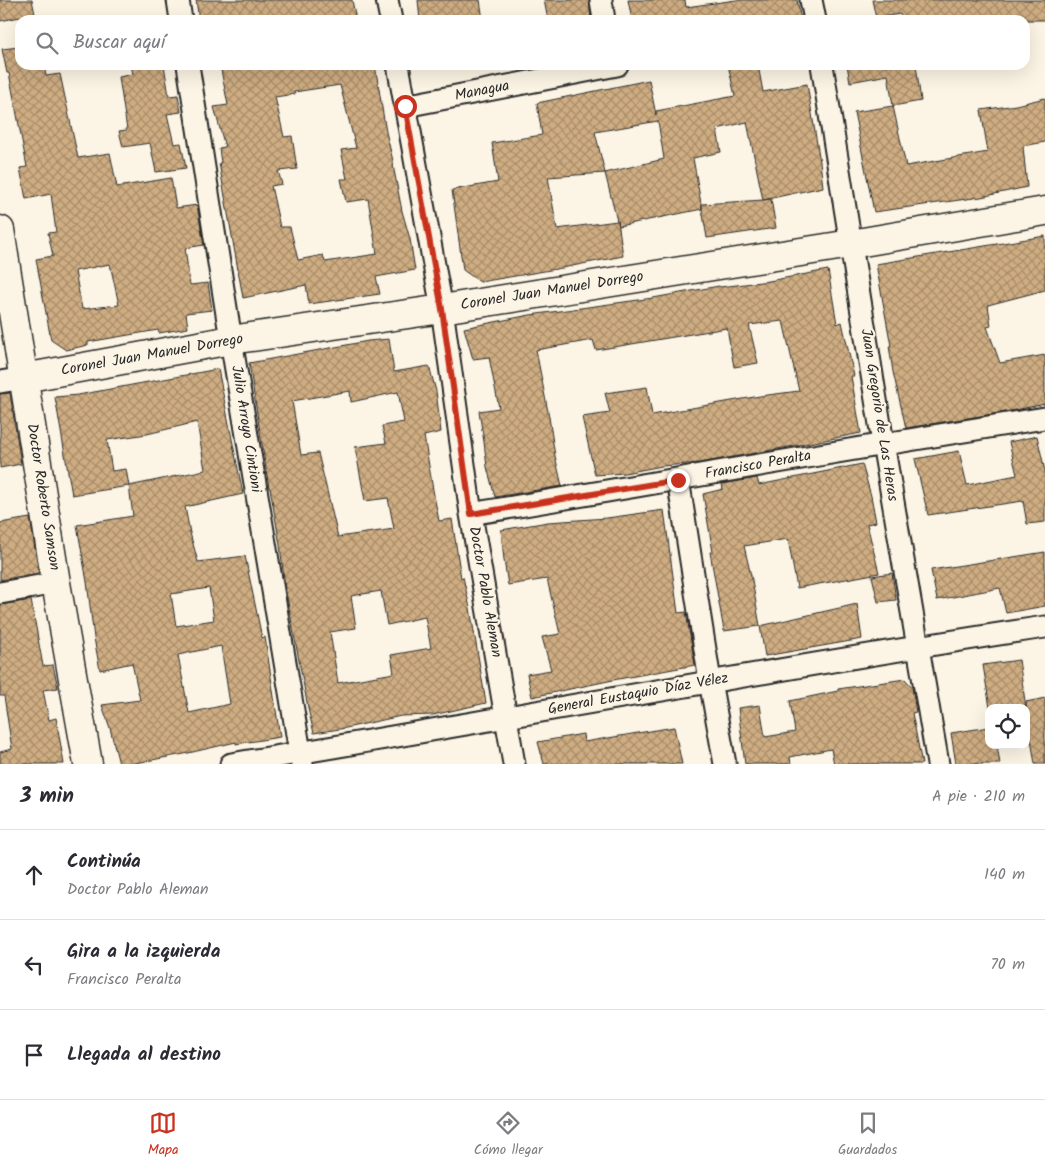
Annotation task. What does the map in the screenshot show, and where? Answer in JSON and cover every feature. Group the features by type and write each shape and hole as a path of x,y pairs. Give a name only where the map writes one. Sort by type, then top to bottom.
{"street":[{"path":"178,0 180,15"},
{"path":"387,0 390,15"},
{"path":"601,0 603,15"},
{"path":"812,0 814,15"},
{"name":"Julio Arroyo Cintioni","path":"189,70 231,340 301,759"},
{"name":"Doctor Pablo Aleman","path":"399,70 442,309 471,514 514,764"},
{"name":"Managua","path":"405,106 588,70"},
{"name":"Juan Gregorio de Las Heras","path":"823,70 883,443 938,764"},
{"name":"Coronel Juan Manuel Dorrego","path":"12,380 231,340 442,309 1045,211"},
{"name":"Doctor Roberto Samson","path":"0,230 12,380 56,583 88,764"},
{"name":"Francisco Peralta","path":"471,514 678,480 883,443 1045,418"},
{"path":"678,480 725,764"},
{"path":"0,593 56,583"},
{"name":"General Eustaquio Díaz Vélez","path":"231,764 301,759 506,717 918,646 1045,627"}],"building":[{"path":"0,0 32,0 35,14 15,15 15,18 0,21"},
{"path":"196,0 352,0 355,15 198,15"},
{"path":"418,0 480,0 482,15 420,15"},
{"path":"544,0 589,0 590,15 547,15"},
{"path":"628,0 685,0 686,7 736,0 797,0 800,15 631,15"},
{"path":"872,0 1045,0 1045,20 1030,20 1030,15 875,15"},
{"path":"15,47 15,70 45,70 46,76 60,74 78,158 110,153 117,187 171,178 176,208 197,205 204,245 185,248 190,285 208,283 212,310 186,313 188,328 159,333 158,330 88,342 88,345 66,350 51,340 36,259 53,256 48,233 56,232 51,194 26,199 20,168 27,167 9,73 7,73 2,49","holes":["110,264 119,305 82,309 75,271"]},
{"path":"132,70 165,70 169,96 178,95 181,112 167,114 174,144 181,143 186,168 156,172 150,143 123,147 119,131 127,130 119,77 133,74"},
{"path":"221,70 376,70 386,132 415,270 376,277 380,294 309,304 306,285 243,298 219,163 221,163 219,148 225,147 214,107 228,105","holes":["340,85 356,148 341,150 347,179 341,179 346,202 368,199 377,254 325,262 323,255 298,260 290,227 280,227 271,186 282,184 278,171 297,169 292,136 284,137 275,97"]},
{"path":"729,70 759,70 763,92 807,84 823,187 763,200 747,122 717,129 721,152 693,158 702,209 619,226 618,221 623,256 480,282 463,270 452,190 498,182 492,143 542,135 537,103 649,80 656,115 656,111 735,96","holes":["658,121 664,159 605,173 595,132","605,173 617,221 557,229 548,177"]},
{"path":"848,70 917,70 921,101 893,106 888,75 850,82"},
{"path":"1045,98 1045,142 1023,146 1027,187 981,197 874,212 854,112 893,106 906,166 988,152 981,110 1016,105"},
{"path":"771,199 776,228 707,238 702,204"},
{"path":"1045,236 1045,290 988,305 991,326 987,327 1000,363 1045,355 1045,404 906,428 893,372 889,346 891,346 876,264"},
{"path":"828,270 837,324 842,322 854,376 851,376 861,433 700,463 595,475 582,417 610,413 605,393 647,387 652,415 799,391 783,321 749,325 758,363 734,367 727,328 596,350 593,340 536,350 562,486 495,497 487,467 479,411 499,408 489,357 473,359 464,328 530,315 653,298 719,286 769,281"},
{"path":"389,339 394,372 429,366 436,391 441,432 424,436 433,490 439,521 452,519 461,578 463,577 470,608 486,703 433,715 401,716 314,733 285,587 280,545 249,363 368,341","holes":["350,391 351,402 398,392 404,422 382,426 386,443 355,447 365,501 388,498 394,529 338,537 318,453 301,455 292,401","381,591 387,625 425,617 431,648 391,655 394,673 338,683 330,632 356,628 351,596"]},
{"path":"218,369 243,494 185,507 198,562 245,556 262,638 265,637 280,737 236,744 236,742 184,754 130,764 119,764 102,705 140,700 132,663 100,670 77,525 133,516 129,486 72,495 55,397 78,395","holes":["197,422 205,470 129,486 126,469 112,471 107,440 147,434","209,588 214,620 176,626 171,594","221,646 230,704 189,713 178,655"]},
{"path":"10,393 21,464 0,468 0,394"},
{"path":"1037,436 1045,471 1045,522 1027,524 1023,501 928,515 915,459 959,451 967,485 1017,475 1009,442"},
{"path":"862,464 876,522 867,524 879,573 797,588 788,539 744,546 760,626 724,631 710,552 713,552 703,494 723,489 722,484 757,478 759,485"},
{"path":"664,510 678,613 686,612 695,665 532,697 527,674 551,670 542,637 560,634 547,579 508,585 501,530 548,522 607,518"},
{"path":"30,518 39,573 0,580 0,523"},
{"path":"1045,552 1045,606 1006,613 1000,588 937,600 931,570"},
{"path":"892,573 896,600 878,602 872,576"},
{"path":"31,600 43,666 53,665 58,688 43,690 49,720 56,718 64,764 0,764 0,752 12,749 4,696 0,696 0,605"},
{"path":"857,604 862,639 765,656 760,626"},
{"path":"1019,660 1025,704 989,704 983,665"},
{"path":"905,679 912,687 916,712 912,713 922,764 834,764 831,749 790,757 791,764 745,764 738,708 760,705 765,737 795,732 790,701 838,691 838,689"},
{"path":"1045,698 1045,764 1035,764 1030,733 1030,704 1026,704 1026,702"},
{"path":"674,727 682,764 544,764 538,742 583,734 584,742"},
{"path":"985,728 985,749 998,749 1000,764 956,764 951,733"}],"route":[{"path":"405,106 442,309 471,514 678,480"}]}
